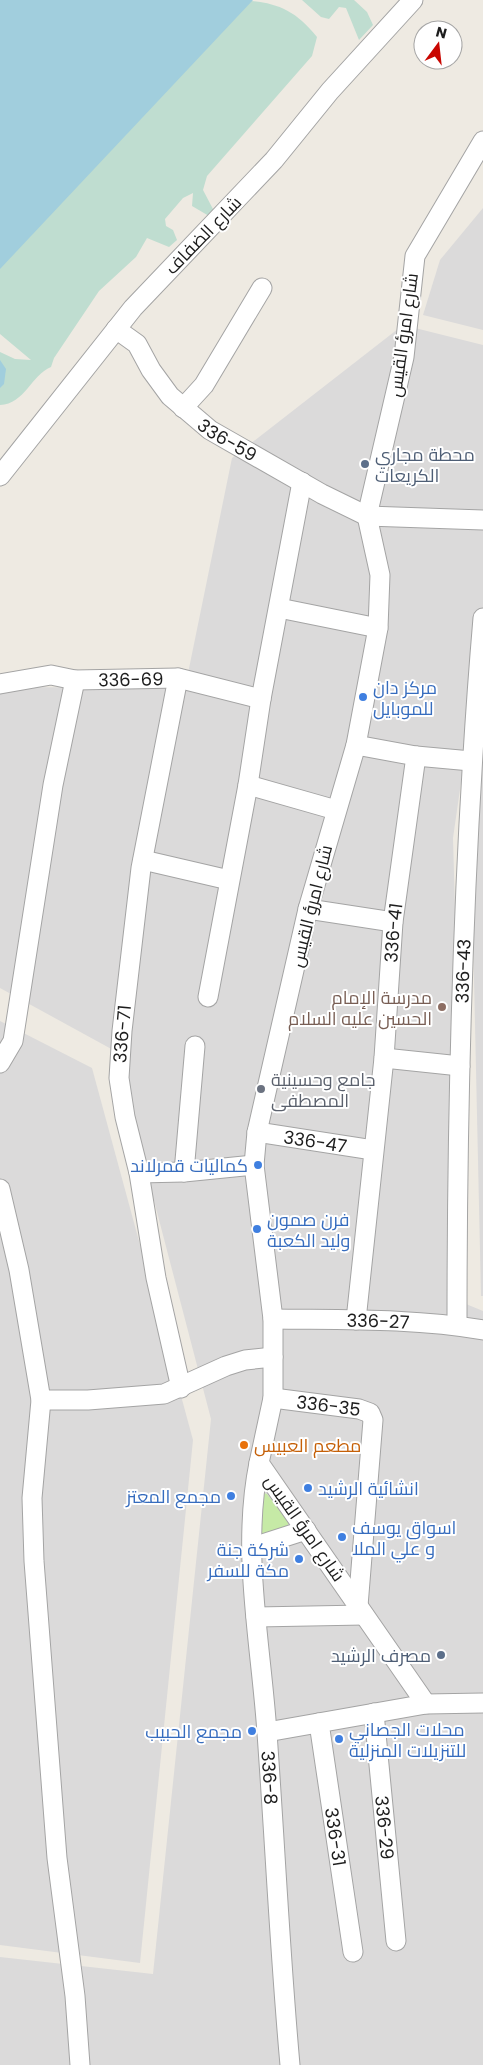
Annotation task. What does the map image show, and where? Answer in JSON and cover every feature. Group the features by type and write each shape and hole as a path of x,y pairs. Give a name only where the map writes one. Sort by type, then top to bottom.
{"street":[{"name":"شارع الضفاف","path":"0,476 116,329 274,160 330,91 413,0"},
{"name":"شارع امرؤ القيس","path":"426,1704 259,1462 273,1398 273,1319 254,1165 258,1132 308,909 356,745 378,628 380,575 368,516 404,357 414,256 483,141"},
{"path":"183,408 204,385 262,288"},
{"name":"336-59","path":"116,329 138,344 151,370 170,396 210,430 322,494 368,516"},
{"path":"208,997 302,482"},
{"path":"368,516 483,520"},
{"path":"279,608 378,628"},
{"name":"336-43","path":"457,1325 460,1066 471,761 483,618"},
{"name":"336-69","path":"0,684 51,675 75,680 178,678 261,699"},
{"name":"336-71","path":"178,678 143,860 122,1031 119,1078 125,1117 139,1173 156,1278 180,1388"},
{"path":"0,1064 13,1041 53,785 75,680"},
{"path":"356,745 416,756 471,761"},
{"name":"336-41","path":"356,1320 384,1058 393,922 416,756"},
{"path":"248,785 336,810"},
{"path":"143,860 229,880"},
{"path":"308,909 393,922"},
{"path":"184,1172 195,1046"},
{"path":"384,1058 460,1066"},
{"name":"336-47","path":"258,1132 373,1150"},
{"path":"139,1173 184,1172 254,1165"},
{"path":"0,1190 19,1270 41,1400 32,1498 34,1561 57,1858 76,1996 80,2065"},
{"name":"336-27","path":"273,1319 356,1320 457,1325 483,1330"},
{"path":"41,1400 164,1394 226,1366 246,1360 273,1357"},
{"name":"336-35","path":"273,1398 359,1409 370,1413 373,1420 361,1610"},
{"name":"336-8","path":"259,1462 251,1510 256,1617 267,1732 281,1969 290,2065"},
{"path":"253,1547 306,1530"},
{"path":"256,1617 361,1610"},
{"path":"267,1732 426,1704 483,1703"},
{"name":"336-29","path":"374,1713 396,1941"},
{"name":"336-31","path":"319,1723 353,1952"}],"shaded area":[{"path":"483,208 483,330 423,315 440,260"},
{"path":"403,325 483,345 483,629 453,838 466,1304 483,1311 483,2065 0,2065 0,1957 153,1974 211,1419 115,1051 0,988 0,687 185,688 232,458"},
{"path":"483,755 483,1296 481,1296 471,843"},
{"path":"0,1021 92,1068 193,1440 140,1963 0,1945"}],"green space":[{"path":"214,0 260,2 284,9 306,25 317,37 312,56 207,176 203,190 214,211 209,216 192,206 193,193 183,198 165,219 166,226 173,230 177,240 169,247 147,238 136,257 99,291 54,358 51,367 38,376 16,400 0,405 0,352 15,359 31,360 0,334 0,241"},
{"path":"302,0 354,0 367,12 373,25 359,40 346,8 339,7 329,19 321,17"},
{"path":"261,1492 267,1494 288,1521 288,1526 264,1535 262,1534"}],"water":[{"path":"0,0 253,0 0,269"},
{"path":"0,360 6,369 4,384 0,388"}],"place":[{"name":"محطة مجاري الكريعات","path":"365,464"},
{"name":"مركز دان للموبايل","path":"363,697"},
{"name":"مدرسة الإمام الحسين عليه السلام","path":"442,1007"},
{"name":"جامع وحسينية المصطفى","path":"261,1089"},
{"name":"كماليات قمرلاند","path":"258,1165"},
{"name":"فرن صمون وليد الكعبة","path":"257,1229"},
{"name":"مطعم العبيس","path":"244,1445"},
{"name":"انشائية الرشيد","path":"308,1488"},
{"name":"مجمع المعتز","path":"231,1496"},
{"name":"اسواق يوسف و علي الملا","path":"342,1537"},
{"name":"شركة جنة مكة للسفر","path":"299,1559"},
{"name":"مصرف الرشيد","path":"441,1655"},
{"name":"مجمع الحبيب","path":"252,1731"},
{"name":"محلات الجصاني للتنزيلات المنزلية","path":"339,1739"}]}
